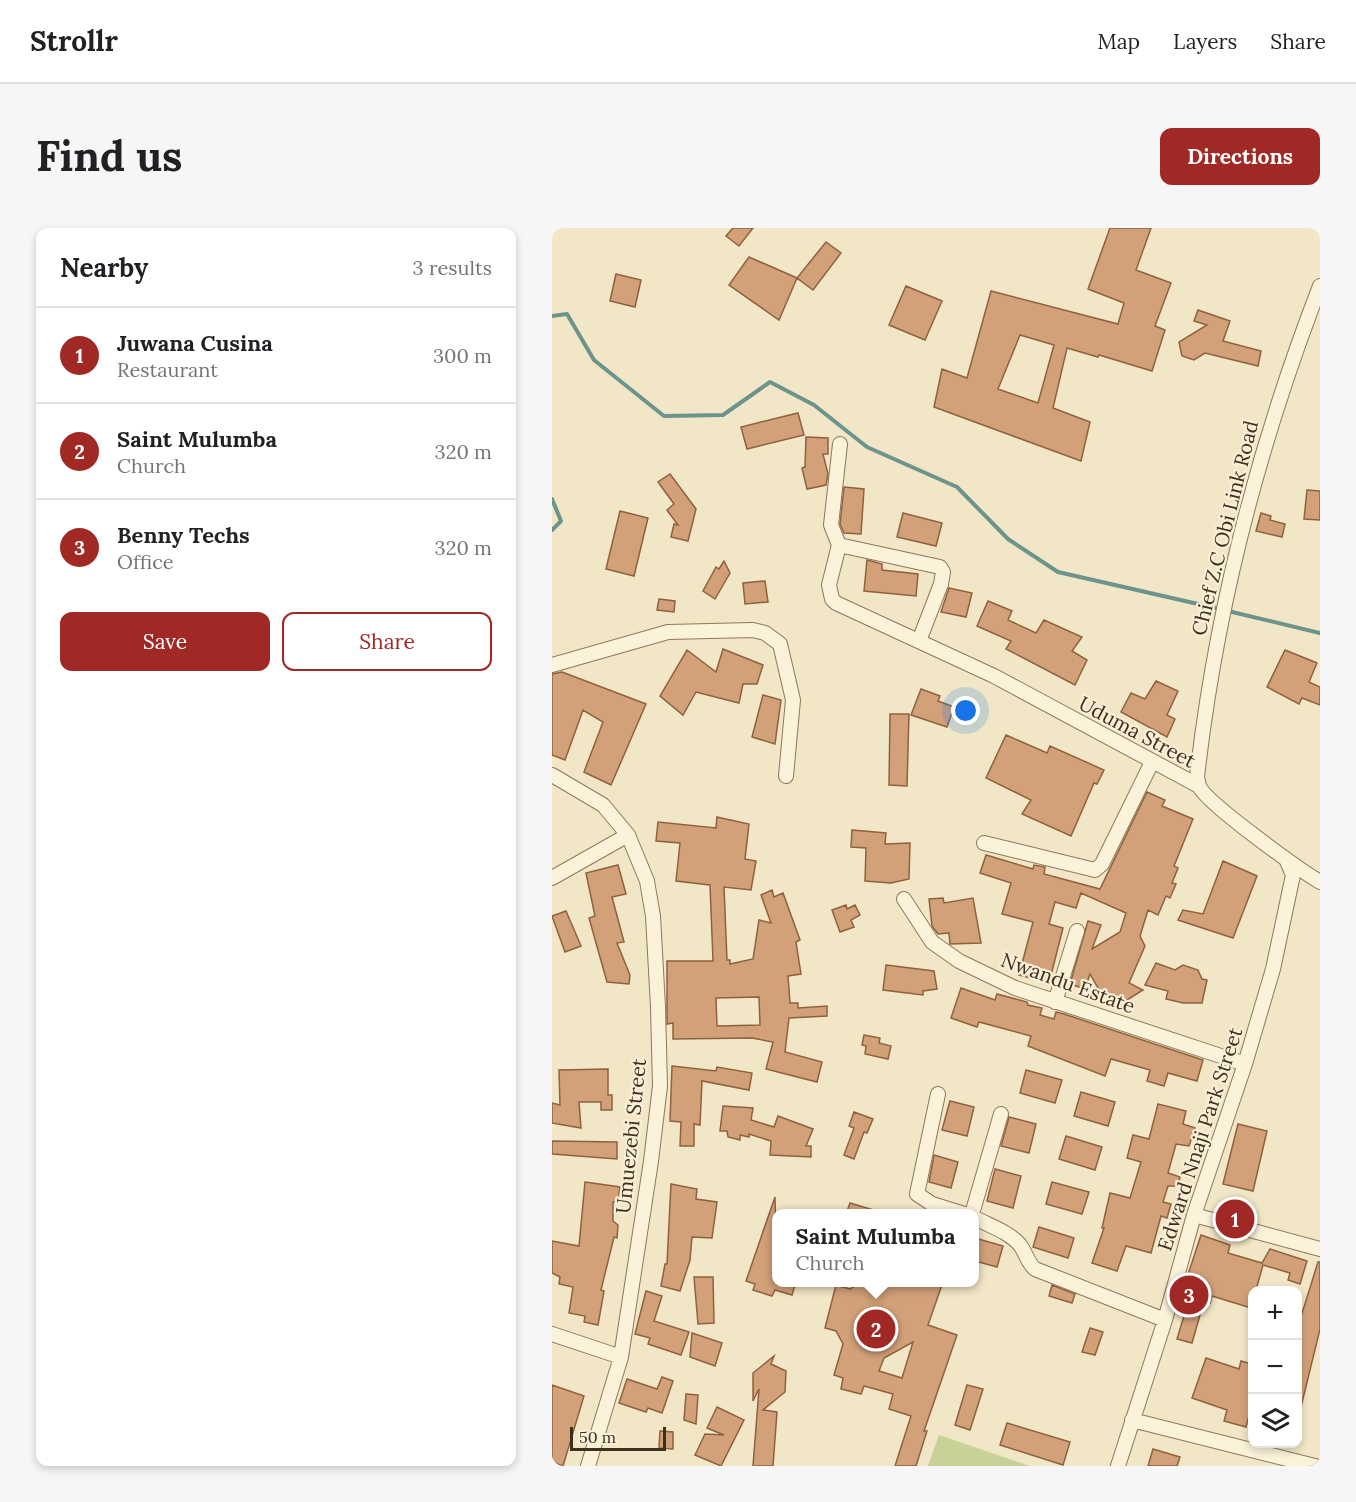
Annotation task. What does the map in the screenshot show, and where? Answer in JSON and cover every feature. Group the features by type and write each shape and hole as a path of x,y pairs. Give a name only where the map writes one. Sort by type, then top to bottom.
{"street":[{"name":"Chief Z.C Obi Link Road","path":"1199,786 1197,777 1204,714 1228,583 1273,417 1320,286"},
{"name":"Uduma Street","path":"840,444 831,525 839,545 829,585 832,599 994,676 1199,786 1206,797 1285,856 1318,876"},
{"path":"839,545 940,567 943,572 941,584 919,641"},
{"path":"552,665 668,632 753,630 765,633 780,645 793,700 786,776"},
{"path":"984,843 1095,870 1102,864 1152,762"},
{"name":"Umuezebi Street","path":"552,775 603,805 628,836 647,881 653,916 660,1086 621,1357 588,1466"},
{"path":"552,878 628,836"},
{"name":"Edward Nnaji Park Street","path":"1118,1466 1165,1320 1194,1215 1245,1064 1273,969 1293,875 1285,856"},
{"name":"Nwandu Estate","path":"904,899 936,946 1015,988 1245,1064"},
{"path":"1055,1002 1077,932"},
{"path":"938,1094 917,1194 932,1204 948,1209"},
{"path":"973,1209 1001,1114"},
{"path":"1194,1215 1320,1249"},
{"path":"979,1220 1010,1236 1020,1245 1035,1269 1165,1320"},
{"path":"552,1334 621,1357"},
{"path":"1132,1420 1316,1466"}],"green space":[{"path":"939,1435 1030,1466 928,1466"}],"building":[{"path":"733,228 753,228 739,246 726,236"},
{"path":"1110,228 1151,228 1136,270 1171,283 1155,326 1165,330 1152,371 1067,348 1053,408 1090,422 1081,461 934,407 942,369 967,378 991,291 1118,324 1124,303 1088,289","holes":["1020,335 1054,345 1038,403 998,389"]},
{"path":"826,242 841,253 813,290 797,278"},
{"path":"749,257 797,278 779,320 729,285"},
{"path":"616,274 641,280 635,307 610,301"},
{"path":"906,286 942,301 925,340 889,325"},
{"path":"1198,310 1230,321 1223,341 1261,351 1258,366 1205,353 1194,360 1182,356 1179,342 1207,325 1194,321"},
{"path":"798,413 804,435 747,449 741,427"},
{"path":"806,437 828,438 828,454 823,454 828,474 826,485 807,489 802,468 805,467"},
{"path":"670,474 696,509 688,541 671,537 674,524 678,525 667,510 674,504 658,482"},
{"path":"844,487 864,489 861,534 844,533 840,524"},
{"path":"1307,490 1320,491 1320,520 1304,519"},
{"path":"620,511 648,518 634,576 606,569"},
{"path":"903,513 942,523 936,546 897,537"},
{"path":"1261,513 1271,516 1270,520 1285,524 1282,537 1256,531"},
{"path":"867,560 882,564 882,570 918,574 916,596 864,591"},
{"path":"724,561 730,573 715,599 703,591 716,567 719,569"},
{"path":"765,581 768,602 745,604 743,583"},
{"path":"949,588 972,593 966,617 941,612"},
{"path":"659,599 675,601 674,612 657,610"},
{"path":"988,601 1012,611 1008,620 1036,633 1044,620 1082,637 1072,651 1087,660 1075,685 1006,649 1011,641 977,626"},
{"path":"723,649 763,665 757,684 743,684 739,703 696,692 683,715 660,696 687,650 716,672"},
{"path":"1285,650 1317,663 1309,682 1320,687 1320,705 1302,698 1299,704 1267,687"},
{"path":"562,672 646,704 611,785 584,772 603,722 583,710 565,760 552,755 552,674"},
{"path":"1156,681 1178,691 1167,715 1175,719 1167,737 1121,712 1131,693 1145,699"},
{"path":"921,689 940,696 938,701 954,707 947,727 911,715"},
{"path":"763,695 781,700 775,744 752,737"},
{"path":"890,714 909,714 907,786 889,785"},
{"path":"1006,735 1047,753 1050,746 1104,770 1097,784 1094,783 1071,836 1022,814 1031,800 986,778"},
{"path":"1147,792 1165,800 1162,806 1193,819 1174,866 1178,868 1172,883 1176,884 1170,898 1166,896 1158,915 1148,910 1140,936 1145,946 1129,983 1143,990 1124,1002 1102,995 1090,974 1085,989 1070,984 1088,921 1101,925 1092,949 1120,932 1126,913 1081,893 1076,908 1055,902 1049,924 1063,928 1049,983 1019,975 1033,922 1002,914 1011,883 980,873 986,855 1033,869 1034,865 1045,867 1044,874 1100,889"},
{"path":"717,817 749,824 745,859 756,861 751,890 724,887 727,960 730,960 730,964 753,959 759,920 771,923 761,895 772,890 774,897 783,893 800,940 796,942 801,974 788,976 790,1003 798,1003 798,1008 827,1006 827,1016 789,1018 785,1052 822,1062 817,1082 766,1069 773,1042 752,1038 673,1039 673,1023 667,1024 667,961 713,961 710,885 676,881 680,843 656,841 658,822 716,828","holes":["759,997 760,1025 717,1026 716,998"]},
{"path":"852,830 886,833 885,844 910,843 909,879 891,883 865,881 866,848 851,847"},
{"path":"1223,861 1257,876 1233,938 1178,920 1183,910 1203,914"},
{"path":"618,865 626,894 612,897 624,942 617,943 630,975 629,984 607,982 589,918 595,916 586,873"},
{"path":"943,898 944,903 973,898 981,943 950,944 949,933 938,934 932,926 929,899"},
{"path":"846,905 847,909 855,905 860,915 851,920 854,927 840,932 832,910"},
{"path":"566,911 581,946 565,952 552,916"},
{"path":"1156,963 1175,970 1183,965 1198,970 1202,979 1207,980 1202,1003 1183,1003 1166,999 1168,991 1145,985"},
{"path":"886,965 934,971 937,989 923,991 923,995 883,990"},
{"path":"961,988 995,1000 997,994 1027,1002 1028,1005 1042,1008 1040,1015 1054,1019 1056,1012 1064,1014 1203,1060 1197,1081 1168,1073 1164,1086 1147,1081 1150,1070 1111,1059 1105,1076 1028,1046 1031,1036 979,1022 977,1027 951,1018"},
{"path":"864,1035 880,1038 879,1043 891,1046 888,1059 865,1054 866,1046 862,1045"},
{"path":"672,1066 716,1071 717,1067 752,1073 749,1090 702,1081 700,1125 694,1124 694,1146 680,1146 681,1122 670,1121"},
{"path":"608,1069 608,1095 612,1095 612,1110 601,1110 601,1102 579,1102 581,1128 552,1123 552,1103 560,1105 559,1070"},
{"path":"1026,1070 1062,1080 1055,1103 1020,1093"},
{"path":"1081,1092 1115,1102 1108,1126 1074,1116"},
{"path":"950,1101 974,1107 967,1136 942,1130"},
{"path":"1158,1104 1186,1111 1183,1124 1195,1128 1189,1146 1176,1144 1168,1173 1180,1177 1178,1186 1168,1186 1163,1202 1171,1204 1167,1218 1161,1216 1151,1253 1126,1246 1117,1271 1092,1263 1104,1228 1102,1228 1110,1193 1130,1198 1141,1162 1127,1158 1133,1135 1149,1139"},
{"path":"723,1106 753,1108 751,1120 774,1127 778,1116 813,1129 806,1146 811,1146 811,1157 770,1155 771,1141 749,1134 749,1137 740,1135 740,1140 728,1137 727,1131 720,1131"},
{"path":"854,1112 873,1119 867,1133 864,1132 854,1159 844,1155 854,1128 849,1126"},
{"path":"1009,1117 1036,1124 1029,1153 1001,1146"},
{"path":"1238,1124 1267,1131 1253,1191 1223,1184"},
{"path":"1066,1136 1102,1147 1095,1170 1059,1159"},
{"path":"552,1141 617,1142 617,1159 552,1154"},
{"path":"934,1155 958,1162 951,1188 929,1182"},
{"path":"995,1169 1021,1176 1013,1208 987,1201"},
{"path":"585,1182 620,1187 618,1201 613,1202 613,1221 618,1225 617,1238 614,1237 601,1290 604,1291 598,1325 584,1322 585,1316 569,1313 573,1287 559,1284 560,1277 552,1273 552,1241 579,1246"},
{"path":"1052,1182 1089,1192 1082,1214 1046,1204"},
{"path":"671,1184 697,1189 696,1199 717,1202 712,1238 692,1237 690,1260 680,1291 661,1286 665,1264 667,1264"},
{"path":"775,1197 775,1209 772,1209 772,1287 794,1287 792,1295 775,1290 772,1296 753,1290 755,1284 746,1281"},
{"path":"850,1203 870,1209 848,1209"},
{"path":"1039,1227 1074,1238 1068,1258 1033,1247"},
{"path":"1201,1235 1230,1245 1228,1253 1262,1263 1270,1249 1307,1261 1300,1284 1288,1280 1290,1273 1263,1265 1257,1286 1248,1286 1248,1307 1212,1296 1210,1303 1204,1301 1192,1343 1177,1339 1190,1296 1182,1293"},
{"path":"979,1239 1003,1246 997,1267 979,1262"},
{"path":"1318,1262 1320,1262 1320,1329 1302,1403 1302,1340 1302,1313"},
{"path":"694,1277 713,1277 714,1323 698,1324"},
{"path":"1052,1285 1075,1294 1072,1303 1049,1296"},
{"path":"835,1287 850,1289 853,1287 941,1287 928,1325 957,1335 924,1431 927,1431 916,1466 895,1466 911,1416 889,1409 893,1394 864,1386 861,1394 841,1389 843,1378 834,1375 843,1344 836,1331 825,1328","holes":["913,1342 902,1378 879,1371 884,1358"]},
{"path":"646,1291 662,1296 654,1321 689,1332 681,1355 648,1344 650,1338 635,1334"},
{"path":"1090,1328 1103,1332 1095,1355 1082,1352"},
{"path":"692,1333 722,1343 715,1366 690,1357"},
{"path":"774,1356 771,1364 786,1371 785,1392 763,1410 777,1412 773,1466 753,1466 759,1389 753,1401 753,1373"},
{"path":"1206,1358 1239,1369 1241,1361 1248,1363 1246,1427 1224,1421 1227,1410 1192,1398"},
{"path":"662,1377 673,1381 662,1413 648,1408 646,1412 619,1403 627,1379 657,1389"},
{"path":"552,1385 584,1396 563,1466 552,1462"},
{"path":"967,1385 983,1389 970,1430 955,1425"},
{"path":"686,1394 698,1395 696,1424 684,1420"},
{"path":"717,1407 744,1420 721,1466 695,1455 705,1434 724,1435 707,1428"},
{"path":"1007,1423 1070,1442 1063,1465 1000,1445"},
{"path":"660,1431 673,1432 673,1449 659,1448"},
{"path":"1153,1449 1180,1457 1177,1466 1148,1466"}],"waterway":[{"path":"552,316 567,314 594,360 664,416 723,415 770,382 814,405 867,447 957,487 1008,539 1058,572 1220,609"},
{"path":"552,499 561,521 552,530"},
{"path":"1228,611 1320,633"}],"place":[{"name":"Juwana Cusina","path":"1235,1219"},
{"name":"Benny Techs","path":"1189,1295"},
{"name":"Saint Mulumba","path":"876,1329"}]}
